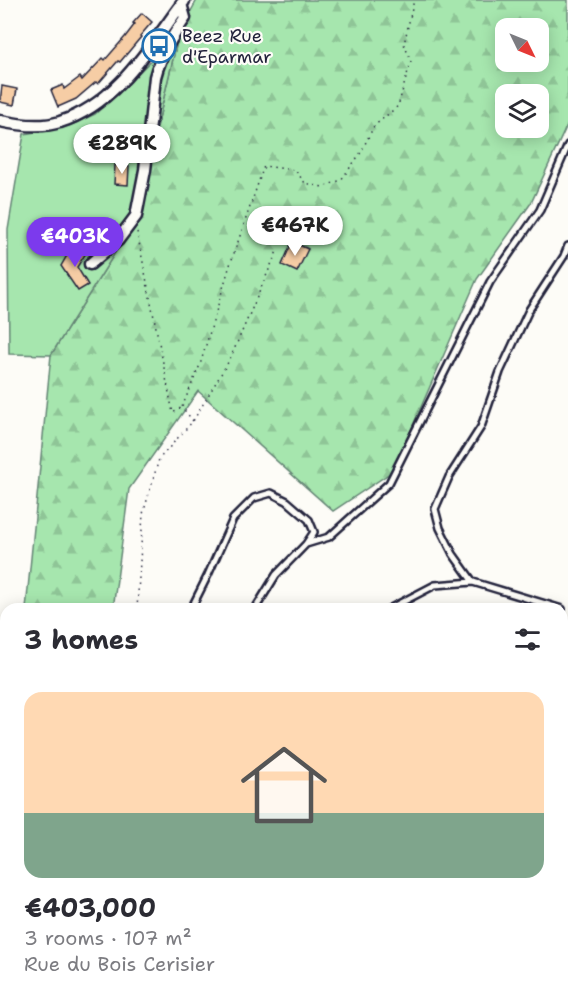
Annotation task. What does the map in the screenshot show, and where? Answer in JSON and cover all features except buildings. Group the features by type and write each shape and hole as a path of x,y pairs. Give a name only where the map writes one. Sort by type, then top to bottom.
{"street":[{"path":"0,122 38,125 58,123 81,114 107,94 134,68 183,2"},
{"path":"90,264 118,240 135,216 144,170 155,77 165,50 185,18 183,2"}],"lane":[{"path":"306,543 328,537 389,483 490,282 540,210 568,145"},
{"path":"473,582 453,554 440,528 435,509 449,477 481,427 500,372 529,310 568,246"},
{"path":"194,603 232,519 254,498 271,493 287,501 309,520 314,532 276,575 259,603"},
{"path":"400,603 435,585 473,582 544,603"}],"path":[{"path":"135,216 173,413 182,407 200,365 230,265 264,166 295,170 305,183 323,187 341,180 360,154 374,126 398,106 411,61 404,44 414,0"},
{"path":"137,603 143,514 159,459 193,422 230,358 278,249"},
{"path":"182,407 193,422"}],"green space":[{"path":"197,0 568,0 568,123 531,203 477,279 393,471 333,511 198,391 129,489 114,603 27,603 51,355 135,221 179,33"},
{"path":"179,33 135,221 51,355 9,354 8,230 24,134 69,126 95,114"}],"place":[{"name":"Beez Rue d'Eparmar","path":"159,46"}]}
